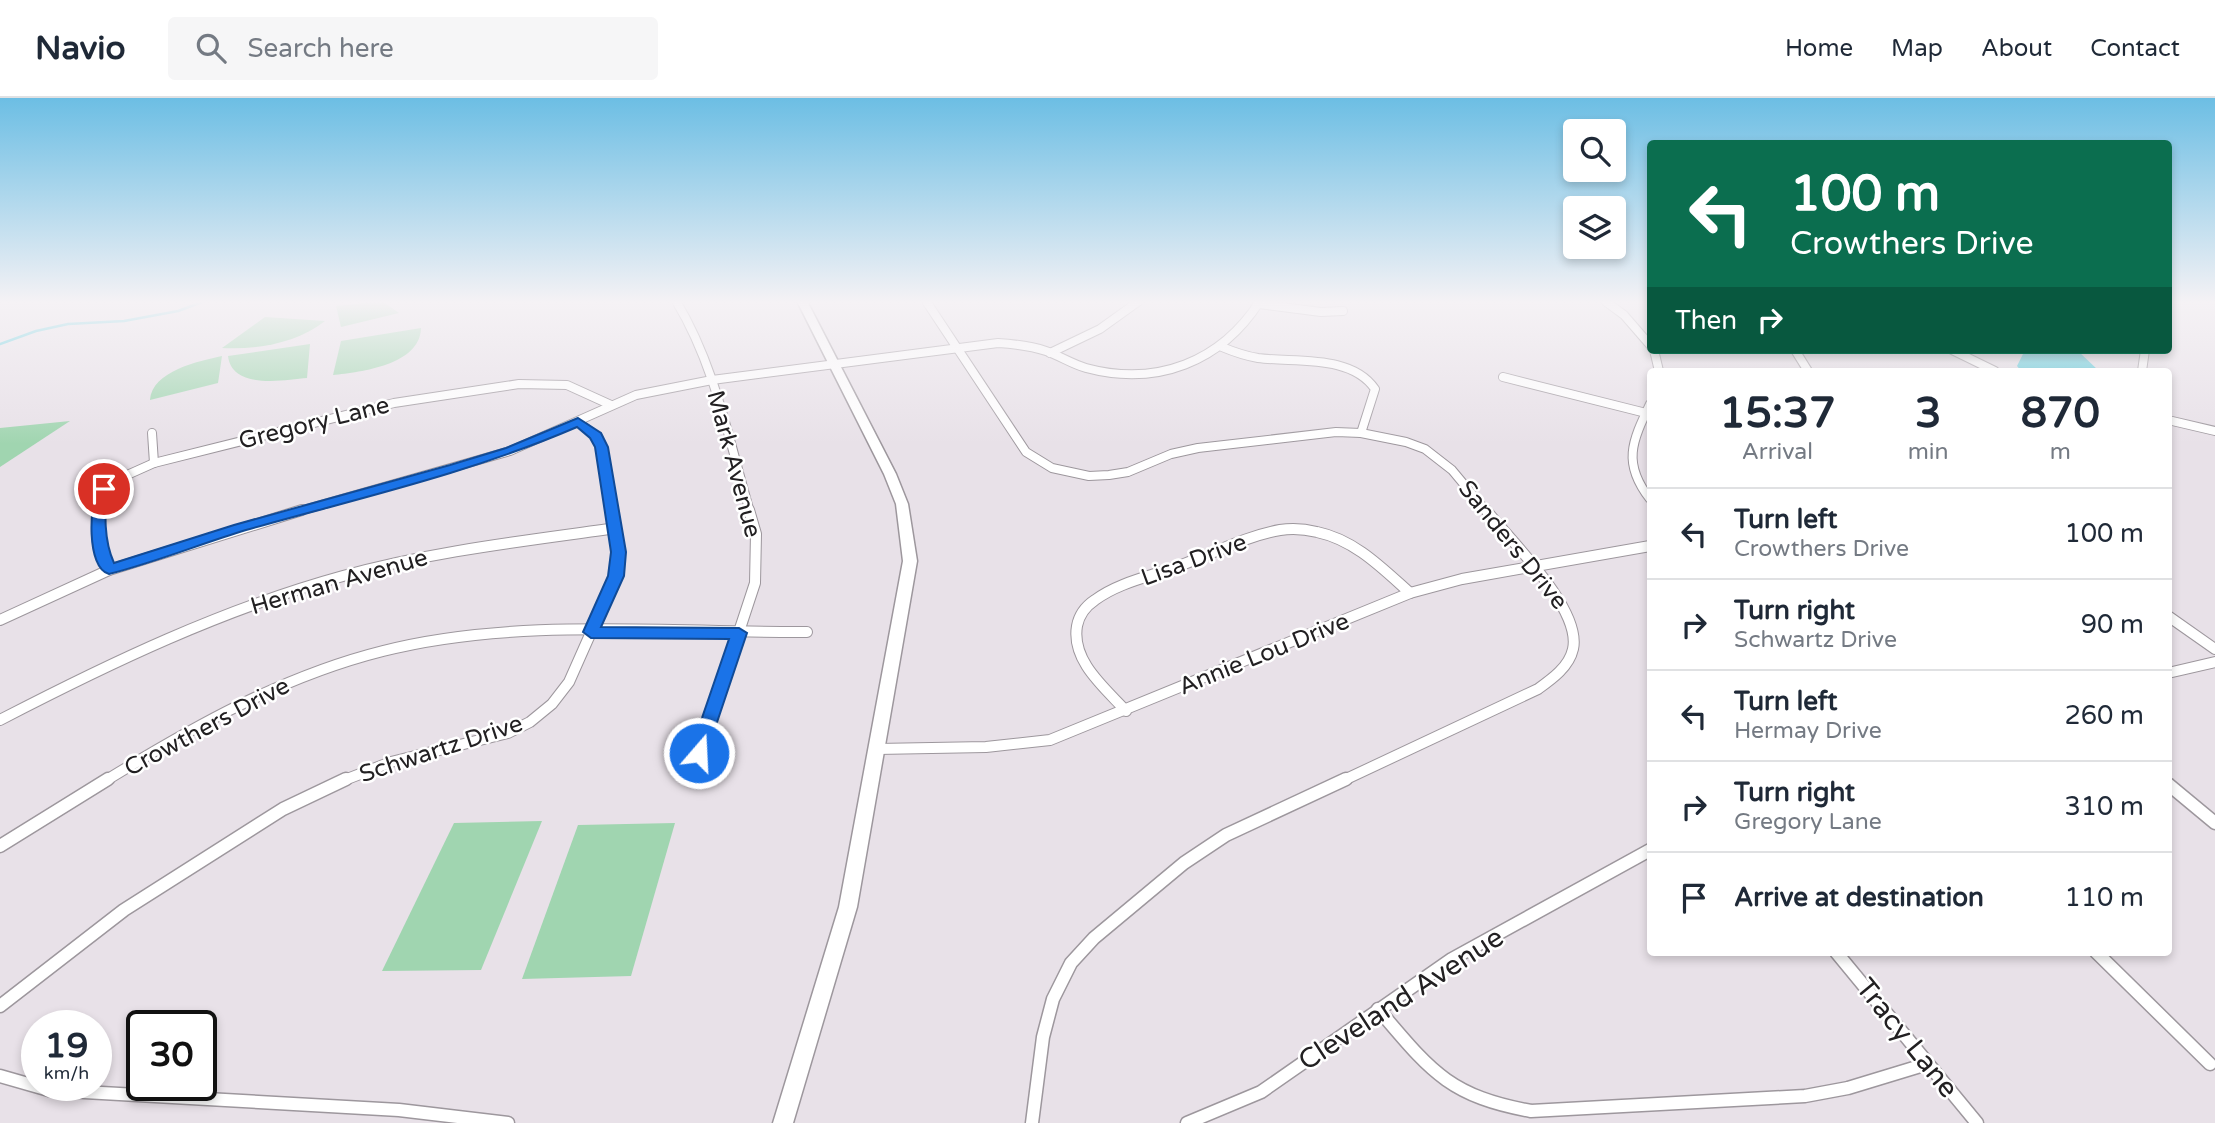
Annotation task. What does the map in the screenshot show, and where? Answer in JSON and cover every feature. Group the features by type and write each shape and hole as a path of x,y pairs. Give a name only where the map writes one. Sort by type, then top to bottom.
{"main road":[{"path":"783,1123 848,907 910,561 902,503 890,474 826,349"}],"street":[{"name":"Mark Avenue","path":"699,753 755,583 757,534 701,349"},
{"path":"0,620 109,569 240,528 510,451 636,396 712,380 943,349"},
{"name":"Sanders Drive","path":"957,349 1026,452 1036,461 1069,473 1088,476 1128,472 1171,454 1222,444 1336,432 1361,433 1406,442 1437,457 1452,470 1559,598 1572,619 1576,640 1558,675 1538,689 1226,835 1184,863 1094,938 1071,963 1054,999 1044,1037 1032,1123"},
{"path":"1032,349 1105,373 1141,374 1177,368 1218,349"},
{"path":"1050,353 1059,349"},
{"path":"1228,349 1258,358 1338,366 1366,378 1373,383 1375,389 1361,433"},
{"path":"1960,354 1989,368"},
{"path":"1503,377 1647,414"},
{"name":"Gregory Lane","path":"109,569 100,548 100,499 104,489 129,472 154,463 394,403 508,385 567,385 611,405"},
{"path":"1647,416 1630,454 1635,478 1647,495"},
{"path":"2172,421 2215,431"},
{"name":"Schwartz Drive","path":"0,1006 124,910 283,809 333,784 391,762 508,733 530,722 552,704 569,682 616,576 616,528 601,447 596,436 578,422"},
{"path":"152,433 154,463"},
{"name":"Herman Avenue","path":"0,720 99,671 233,612 291,591 395,563 616,528"},
{"name":"Lisa Drive","path":"1125,711 1084,662 1076,644 1077,626 1083,610 1112,590 1252,539 1277,531 1298,529 1316,531 1349,543 1366,553 1410,593"},
{"name":"Annie Lou Drive","path":"877,749 1018,746 1049,740 1410,593 1462,579 1647,547"},
{"path":"2172,619 2215,649"},
{"name":"Crowthers Drive","path":"0,846 201,725 274,687 332,665 389,649 501,634 807,632"},
{"path":"2172,672 2215,662"},
{"path":"2172,787 2215,823"},
{"name":"Cleveland Avenue","path":"1187,1123 1261,1093 1452,959 1647,852"},
{"name":"Tracy Lane","path":"1839,956 1977,1123"},
{"path":"2100,956 2210,1063"},
{"path":"1378,1009 1436,1076 1465,1095 1498,1107 1531,1111 1805,1097 1848,1088 1927,1064"},
{"path":"0,1076 49,1090 399,1110 508,1123"}],"green space":[{"path":"277,349 310,349 307,378 273,381 249,378 232,367 228,356"},
{"path":"339,349 413,349 400,358 373,369 333,375"},
{"path":"222,356 218,383 150,400 153,390 168,375 190,364"},
{"path":"70,421 0,467 0,428"},
{"path":"542,821 481,970 382,971 454,823"},
{"path":"675,823 631,976 522,979 578,825"}],"water":[{"path":"2023,354 2081,354 2096,368 2019,368 2017,366"}],"route":[{"path":"104,489 100,499 100,548 109,569 187,543 510,451 578,422 596,436 601,447 618,552 616,576 591,632 739,633 699,753"}]}
